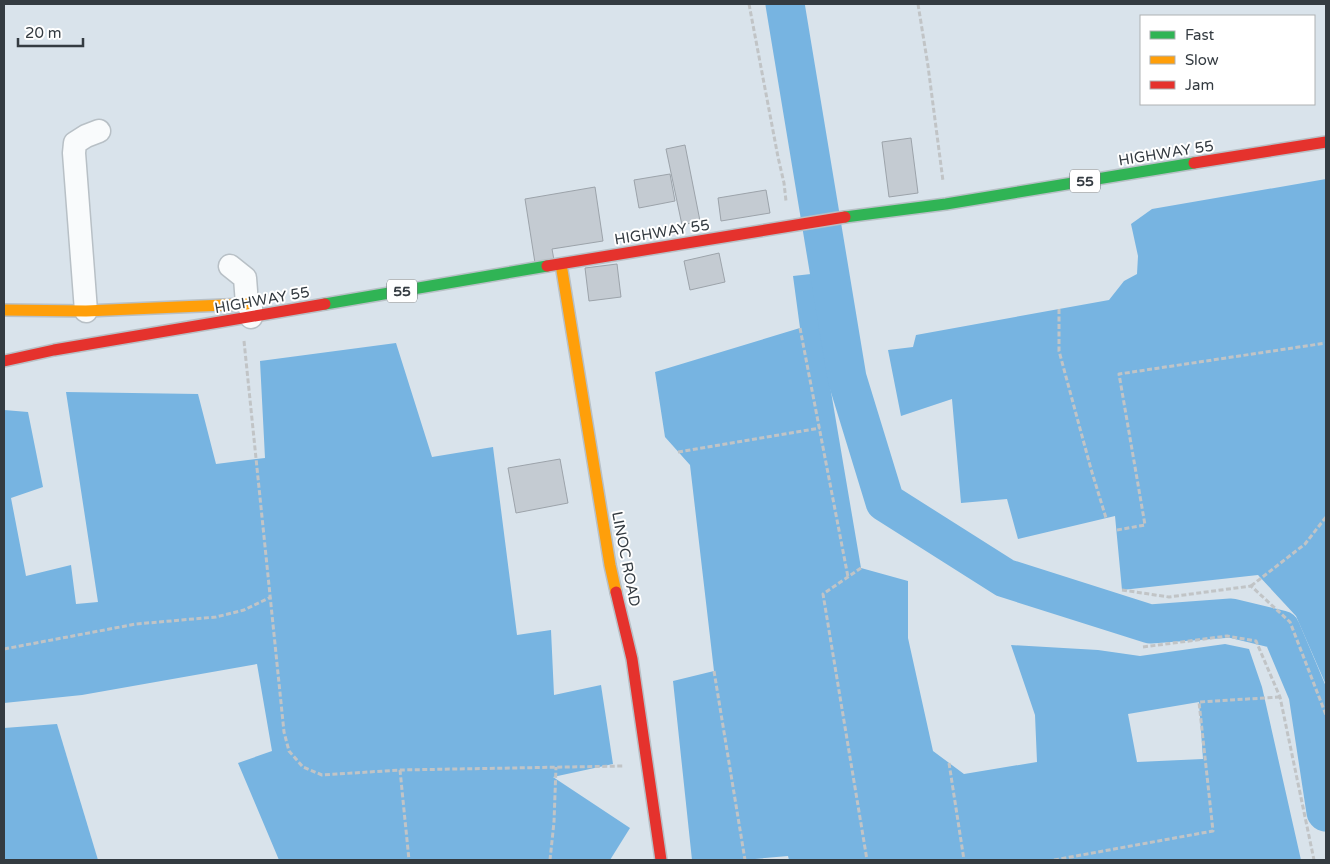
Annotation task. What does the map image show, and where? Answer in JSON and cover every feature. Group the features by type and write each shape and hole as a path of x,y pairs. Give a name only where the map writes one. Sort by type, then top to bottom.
{"main road":[{"name":"HIGHWAY 55","path":"4,361 247,313 561,264 842,217 946,204 1326,142"},
{"name":"LINOC ROAD","path":"561,264 610,565 632,659 661,860"},
{"path":"4,310 247,313"}],"street":[{"path":"86,310 74,153 75,143 99,131"},
{"path":"230,266 244,278 247,313"}],"path":[{"path":"749,4 784,183 788,227"},
{"path":"918,4 946,204"},
{"path":"1059,309 1059,351 1106,518"},
{"path":"247,313 284,732 289,751 303,767 322,775 400,770 647,766"},
{"path":"800,328 848,577"},
{"path":"1116,530 1145,526 1119,374 1326,343"},
{"path":"678,452 820,428"},
{"path":"1122,590 1169,597 1251,586 1305,544 1326,517"},
{"path":"861,568 823,594 867,860"},
{"path":"1251,586 1290,622 1326,715"},
{"path":"4,649 136,624 216,617 244,610 271,597"},
{"path":"1143,647 1227,636 1256,641 1280,697 1314,860"},
{"path":"714,671 745,860"},
{"path":"1054,860 1213,831 1199,702 1280,697"},
{"path":"949,763 964,860"},
{"path":"550,860 554,822 556,767"},
{"path":"400,770 409,860"}],"water":[{"path":"1326,179 1326,685 1296,616 1258,575 1122,590 1115,516 1018,539 1007,499 961,503 952,399 901,416 888,350 913,347 916,335 1109,300 1124,281 1137,274 1138,256 1131,224 1152,209"},
{"path":"811,274 861,568 908,581 908,638 933,751 964,774 1037,762 1035,715 1011,645 1098,650 1140,656 1225,644 1249,649 1262,687 1301,860 789,860 788,856 743,860 692,860 673,681 714,671 690,465 665,437 655,372 800,328 793,276","holes":["1199,702 1203,759 1137,762 1128,714"]},
{"path":"396,343 432,457 493,447 517,635 551,630 554,695 601,685 613,764 553,777 630,828 610,860 279,860 238,763 272,751 257,664 82,695 4,703 4,410 28,412 43,487 11,498 26,576 71,565 76,604 98,602 66,392 198,394 216,464 265,458 260,361"},
{"path":"57,724 98,860 4,860 4,728"}],"building":[{"path":"911,138 918,193 889,197 882,142"},
{"path":"685,145 700,221 682,225 666,149"},
{"path":"670,174 675,201 639,208 634,180"},
{"path":"595,187 603,241 552,249 554,260 535,263 525,199"},
{"path":"766,190 770,213 721,221 718,198"},
{"path":"719,253 725,282 690,290 684,261"},
{"path":"617,264 621,297 589,301 585,268"},
{"path":"560,459 568,503 516,513 508,468"}],"waterway":[{"path":"785,4 847,378 885,502 1005,578 1150,624 1231,618 1281,630 1308,694 1326,812"}],"traffic: fast":[{"path":"845,217 946,204 1194,163"},
{"path":"325,304 547,266"}],"traffic: slow":[{"path":"561,264 616,592"},
{"path":"4,310 86,311 247,304"}],"traffic: jam":[{"path":"1194,163 1326,142"},
{"path":"547,266 845,217"},
{"path":"4,361 54,350 325,304"},
{"path":"616,592 632,659 661,860"}]}
